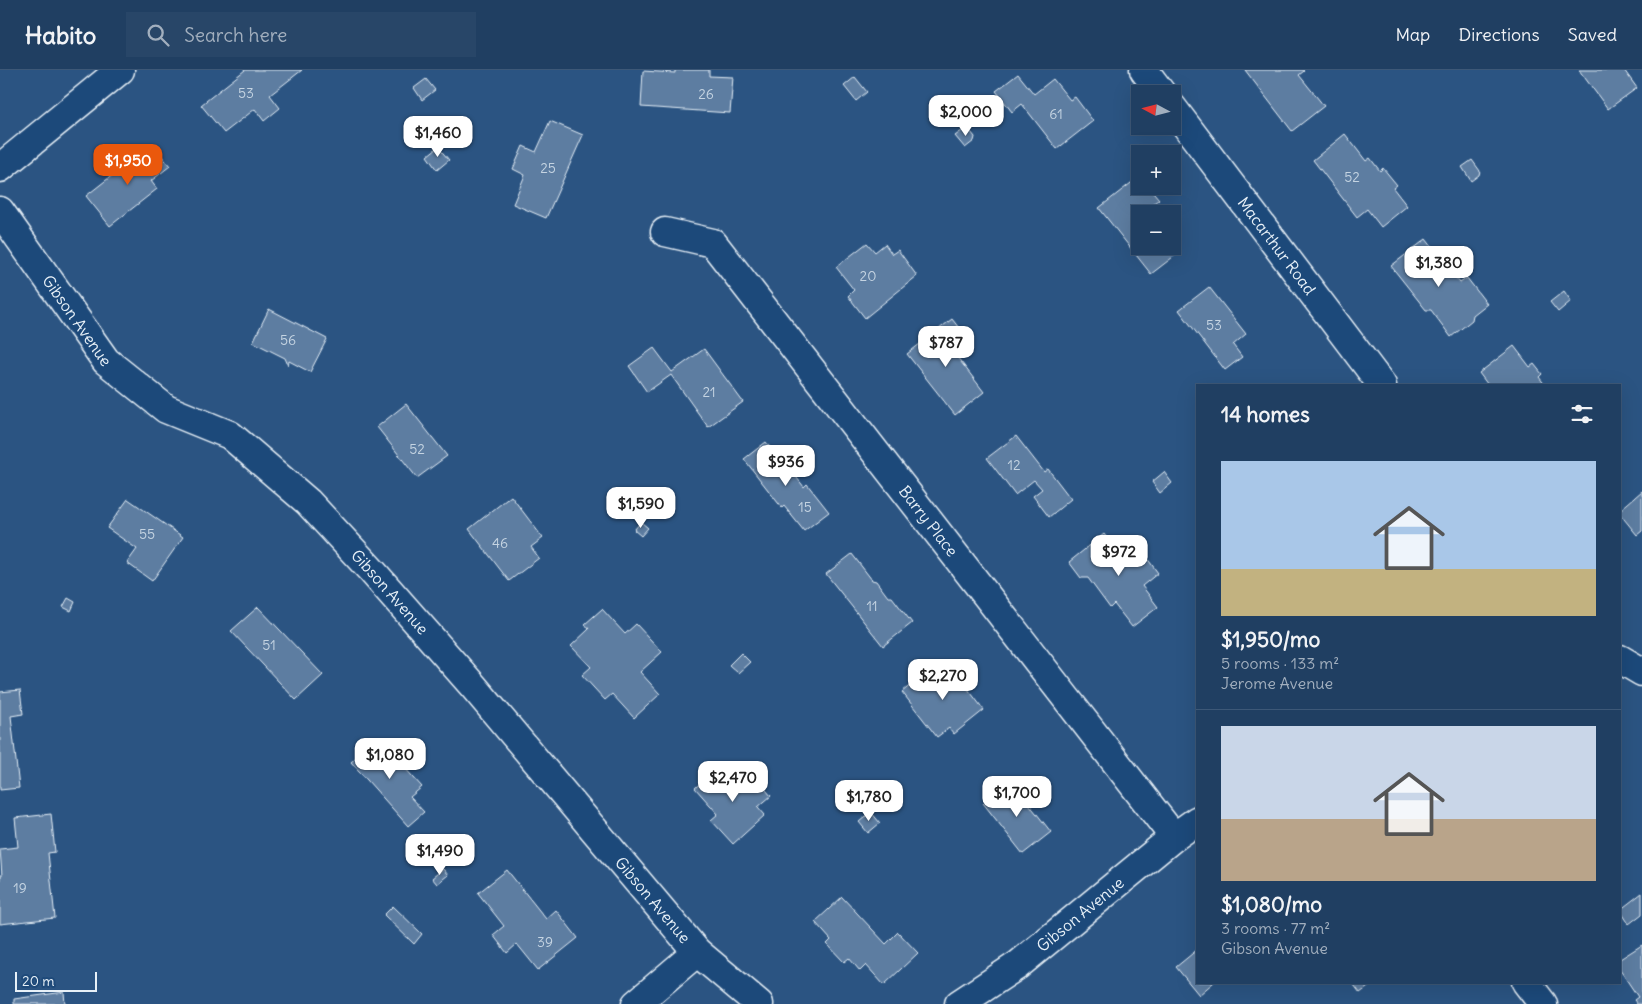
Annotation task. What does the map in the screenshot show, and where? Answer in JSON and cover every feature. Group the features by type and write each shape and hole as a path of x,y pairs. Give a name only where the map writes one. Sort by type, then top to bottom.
{"street":[{"path":"0,168 120,70"},
{"path":"1144,70 1155,85"},
{"name":"Macarthur Road","path":"1181,119 1381,384"},
{"name":"Gibson Avenue","path":"0,211 106,361 166,409 230,435 308,502 372,571 467,680 697,952 758,1004"},
{"name":"Barry Place","path":"665,232 713,243 1174,837"},
{"path":"1621,660 1642,672"},
{"name":"Gibson Avenue","path":"959,1004 1018,965 1174,837 1196,821"},
{"path":"636,1004 697,952"},
{"path":"1528,984 1543,1004"}],"building":[{"path":"245,70 302,70 270,95 280,108 264,121 255,109 224,133 201,105"},
{"path":"675,70 709,70 709,76 733,77 730,113 641,107 643,71 675,73"},
{"path":"1245,70 1303,70 1299,75 1324,106 1292,131"},
{"path":"1579,70 1624,70 1637,88 1608,109"},
{"path":"1018,74 1034,94 1053,79 1070,100 1075,97 1093,121 1057,149 1022,104 1012,112 996,91"},
{"path":"855,77 867,92 856,101 844,86"},
{"path":"426,79 435,90 422,100 414,88"},
{"path":"550,121 583,135 546,218 513,204 525,175 513,169 523,146 536,152"},
{"path":"967,127 975,137 974,141 965,148 955,136"},
{"path":"1345,134 1366,161 1370,158 1380,171 1383,168 1397,185 1393,188 1407,206 1381,227 1367,209 1357,217 1313,160"},
{"path":"152,144 170,166 151,181 157,189 110,226 86,196"},
{"path":"438,147 449,160 437,170 427,156"},
{"path":"1472,160 1480,171 1479,175 1471,181 1462,167"},
{"path":"1131,183 1131,195 1156,195 1159,199 1152,205 1131,205 1131,249 1099,208"},
{"path":"1426,239 1460,283 1467,278 1487,304 1473,315 1472,320 1451,337 1431,310 1426,310 1391,266"},
{"path":"867,243 875,252 885,244 892,254 898,250 917,276 865,318 848,296 854,290 836,267"},
{"path":"1136,255 1176,255 1151,274"},
{"path":"1209,287 1246,334 1233,345 1242,357 1225,370 1179,310"},
{"path":"1564,291 1571,301 1558,312 1550,302"},
{"path":"269,309 327,339 310,372 289,361 288,365 285,358 253,342"},
{"path":"952,319 966,337 951,349 984,392 955,415 907,354"},
{"path":"1514,346 1530,367 1534,364 1542,374 1539,377 1544,384 1487,384 1479,373"},
{"path":"654,348 672,372 704,349 743,402 708,427 671,375 647,392 629,366"},
{"path":"406,404 447,456 417,478 377,427"},
{"path":"1016,436 1044,472 1048,469 1071,499 1049,517 1033,496 1042,489 1034,480 1015,495 987,458"},
{"path":"766,442 775,454 779,455 804,487 807,484 829,512 804,531 784,506 782,508 744,459"},
{"path":"1164,472 1172,483 1160,493 1152,482"},
{"path":"1642,491 1642,531 1637,535 1621,515 1621,509"},
{"path":"511,496 543,538 531,547 539,558 509,581 469,529"},
{"path":"128,499 183,537 152,581 127,563 137,549 107,528"},
{"path":"641,522 648,528 641,536 634,530"},
{"path":"1104,534 1119,554 1135,542 1158,573 1142,586 1158,607 1132,627 1114,604 1110,608 1088,578 1081,578 1069,562"},
{"path":"852,554 872,580 876,581 888,597 892,597 912,623 883,646 826,574"},
{"path":"68,598 75,602 71,611 63,607"},
{"path":"258,607 323,675 296,700 231,631"},
{"path":"602,609 625,634 636,624 662,652 640,672 660,694 634,718 612,694 605,700 582,675 591,667 571,646 589,629 585,624"},
{"path":"741,653 750,662 738,673 729,665"},
{"path":"937,664 948,677 955,672 984,710 954,734 949,728 937,737 902,692"},
{"path":"20,690 23,714 11,716 19,788 0,790 0,692"},
{"path":"378,738 422,787 410,797 424,812 408,826 351,762"},
{"path":"722,764 745,791 757,779 771,796 758,807 765,815 733,844 711,820 718,814 695,788"},
{"path":"1011,781 1051,832 1023,854 983,803"},
{"path":"871,812 880,823 868,833 859,822"},
{"path":"51,814 55,852 48,853 55,918 0,924 0,876 2,876 0,849 18,847 15,818"},
{"path":"443,869 448,875 437,884 432,878"},
{"path":"507,870 546,919 556,910 578,938 538,970 517,944 507,953 493,935 504,926 478,893"},
{"path":"1642,893 1642,914 1629,924 1621,909"},
{"path":"842,897 886,944 898,932 918,953 884,985 866,965 860,971 849,958 844,962 827,944 831,940 815,922"},
{"path":"393,906 422,934 414,944 384,915"},
{"path":"1642,945 1642,1004 1637,1004 1634,1000 1638,997 1621,972 1621,958"},
{"path":"1196,951 1196,984 1212,984 1199,995 1176,967"},
{"path":"1355,984 1372,984 1360,993"},
{"path":"64,992 65,1004 14,1004 14,999"}]}
